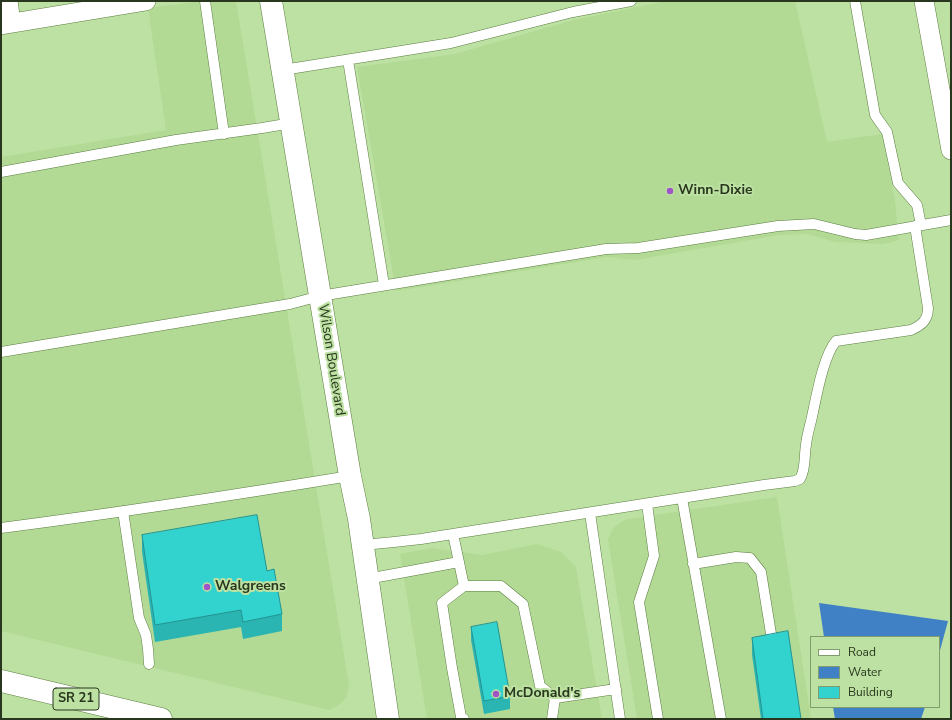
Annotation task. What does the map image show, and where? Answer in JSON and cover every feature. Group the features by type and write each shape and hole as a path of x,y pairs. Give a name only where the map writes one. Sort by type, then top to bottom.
{"main road":[{"name":"Wilson Boulevard","path":"271,1 350,476 359,519 388,719"},
{"name":"SR 21","path":"1,681 161,719"}],"street":[{"path":"8,1 6,24 146,1"},
{"path":"924,1 951,150"}],"lane":[{"path":"205,1 224,134"},
{"path":"282,70 451,43 573,12 631,1"},
{"path":"363,545 453,534 800,479 803,473 805,446 819,387 832,346 836,341 911,330 920,325 927,317 928,308 918,226 918,205 898,183 888,132 875,115 855,1"},
{"path":"348,60 384,285"},
{"path":"1,172 176,140 292,123"},
{"path":"1,352 290,304 320,296 384,285 606,249 638,248 778,226 814,224 855,234 866,235 951,220"},
{"path":"1,528 350,476"},
{"path":"682,498 721,719"},
{"path":"647,504 654,556 639,602 658,719"},
{"path":"123,511 139,618 146,635 149,664"},
{"path":"590,513 620,719"},
{"path":"453,534 464,586"},
{"path":"693,564 736,557 750,558 761,572 775,657"},
{"path":"367,579 459,562"},
{"path":"464,719 461,718 442,603 464,586 501,586 523,604 540,686 555,698 616,689"},
{"path":"552,719 555,698"}],"shaded area":[{"path":"203,1 236,1 349,686 346,698 339,705 329,710 1,631 1,157 166,130 148,8"},
{"path":"666,1 795,1 827,142 882,134 895,200 899,240 884,244 835,242 808,234 779,235 635,260 607,257 396,291 357,67 455,54 573,20"},
{"path":"777,497 811,719 637,719 608,539 614,527 627,519"},
{"path":"537,544 561,552 576,567 602,719 427,719 400,554 432,548 482,555"}],"water":[{"path":"819,603 948,621 940,650 940,636 824,636"},
{"path":"833,708 925,708 921,719 835,719"}],"building":[{"name":"Walgreens","path":"257,515 267,571 274,569 282,614 243,622 241,610 155,625 142,535"},
{"path":"497,622 510,696 484,701 471,627"},
{"path":"788,631 801,719 763,719 752,638"}],"place":[{"name":"Winn-Dixie","path":"670,191"},
{"name":"Walgreens","path":"207,587"},
{"name":"McDonald's","path":"496,694"}]}
